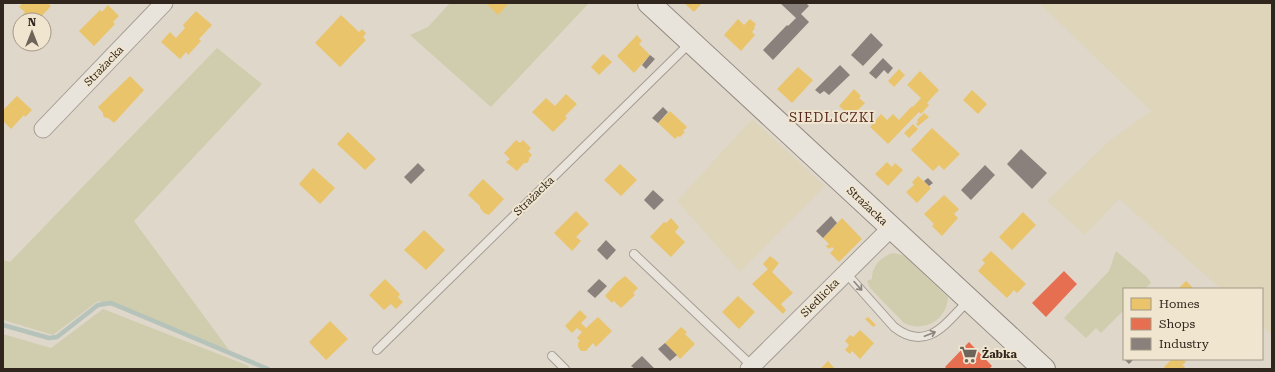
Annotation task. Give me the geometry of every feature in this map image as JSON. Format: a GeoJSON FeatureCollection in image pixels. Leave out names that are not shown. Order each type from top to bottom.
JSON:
{"type":"FeatureCollection","features":[{"type":"Feature","properties":{"kind":"street","name":"Strażacka"},"geometry":{"type":"LineString","coordinates":[[43,129],[164,3]]}},
{"type":"Feature","properties":{"kind":"street","name":"Strażacka"},"geometry":{"type":"LineString","coordinates":[[649,3],[1044,369]]}},
{"type":"Feature","properties":{"kind":"street","name":"Siedlicka"},"geometry":{"type":"LineString","coordinates":[[750,368],[891,228]]}},
{"type":"Feature","properties":{"kind":"lane","name":"Strażacka"},"geometry":{"type":"LineString","coordinates":[[377,350],[691,42]]}},
{"type":"Feature","properties":{"kind":"lane"},"geometry":{"type":"LineString","coordinates":[[634,254],[750,368]]}},
{"type":"Feature","properties":{"kind":"lane"},"geometry":{"type":"LineString","coordinates":[[845,272],[894,327],[911,336],[924,337],[936,332],[969,300]]}},
{"type":"Feature","properties":{"kind":"lane"},"geometry":{"type":"LineString","coordinates":[[552,356],[565,369]]}},
{"type":"Feature","properties":{"kind":"shaded area"},"geometry":{"type":"Polygon","coordinates":[[[450,3],[589,3],[491,107],[410,35],[428,27],[450,3]]]}},
{"type":"Feature","properties":{"kind":"shaded area"},"geometry":{"type":"Polygon","coordinates":[[[1039,3],[1272,3],[1272,334],[1263,327],[1263,288],[1220,288],[1119,199],[1085,235],[1047,201],[1109,141],[1151,111],[1039,3]]]}},
{"type":"Feature","properties":{"kind":"shaded area"},"geometry":{"type":"Polygon","coordinates":[[[217,48],[262,84],[134,221],[229,350],[98,301],[53,335],[3,320],[3,260],[10,262],[217,48]]]}},
{"type":"Feature","properties":{"kind":"shaded area"},"geometry":{"type":"Polygon","coordinates":[[[752,119],[825,186],[740,272],[677,201],[752,119]]]}},
{"type":"Feature","properties":{"kind":"shaded area"},"geometry":{"type":"Polygon","coordinates":[[[1116,251],[1147,277],[1151,283],[1146,288],[1123,288],[1123,311],[1101,333],[1096,328],[1086,338],[1064,318],[1109,271],[1116,251]]]}},
{"type":"Feature","properties":{"kind":"shaded area"},"geometry":{"type":"Polygon","coordinates":[[[893,253],[903,255],[948,297],[944,312],[933,322],[919,326],[912,326],[904,323],[870,288],[867,281],[872,279],[875,266],[881,259],[893,253]]]}},
{"type":"Feature","properties":{"kind":"shaded area"},"geometry":{"type":"Polygon","coordinates":[[[103,309],[249,366],[248,369],[3,369],[3,334],[51,348],[103,309]]]}},
{"type":"Feature","properties":{"kind":"building: Homes"},"geometry":{"type":"Polygon","coordinates":[[[23,3],[47,3],[51,6],[45,12],[25,12],[19,7],[23,3]]]}},
{"type":"Feature","properties":{"kind":"building: Homes"},"geometry":{"type":"Polygon","coordinates":[[[486,3],[509,3],[498,15],[486,3]]]}},
{"type":"Feature","properties":{"kind":"building: Homes"},"geometry":{"type":"Polygon","coordinates":[[[684,3],[702,3],[694,12],[684,3]]]}},
{"type":"Feature","properties":{"kind":"building: Homes"},"geometry":{"type":"Polygon","coordinates":[[[108,5],[119,16],[113,22],[115,24],[94,46],[79,31],[100,10],[102,12],[108,5]]]}},
{"type":"Feature","properties":{"kind":"building: Homes"},"geometry":{"type":"Polygon","coordinates":[[[196,11],[212,25],[199,39],[201,41],[188,55],[186,52],[180,59],[161,42],[170,32],[176,38],[185,28],[183,25],[196,11]]]}},
{"type":"Feature","properties":{"kind":"building: Homes"},"geometry":{"type":"Polygon","coordinates":[[[341,15],[359,32],[362,29],[366,33],[363,37],[366,40],[340,67],[315,43],[341,15]]]}},
{"type":"Feature","properties":{"kind":"building: Homes"},"geometry":{"type":"Polygon","coordinates":[[[738,19],[744,25],[750,19],[756,24],[752,32],[755,35],[741,51],[724,35],[738,19]]]}},
{"type":"Feature","properties":{"kind":"building: Homes"},"geometry":{"type":"Polygon","coordinates":[[[637,35],[642,41],[639,44],[650,55],[634,73],[617,56],[637,35]]]}},
{"type":"Feature","properties":{"kind":"building: Homes"},"geometry":{"type":"Polygon","coordinates":[[[603,54],[612,62],[599,75],[591,67],[603,54]]]}},
{"type":"Feature","properties":{"kind":"building: Homes"},"geometry":{"type":"Polygon","coordinates":[[[798,67],[813,80],[792,103],[777,89],[798,67]]]}},
{"type":"Feature","properties":{"kind":"building: Homes"},"geometry":{"type":"Polygon","coordinates":[[[899,69],[905,75],[894,87],[888,81],[899,69]]]}},
{"type":"Feature","properties":{"kind":"building: Homes"},"geometry":{"type":"Polygon","coordinates":[[[920,71],[939,90],[927,103],[929,105],[921,114],[919,112],[888,144],[870,127],[881,114],[887,120],[893,114],[899,120],[912,106],[913,107],[921,98],[907,85],[920,71]]]}},
{"type":"Feature","properties":{"kind":"building: Homes"},"geometry":{"type":"Polygon","coordinates":[[[130,76],[144,90],[114,123],[103,116],[103,113],[98,107],[130,76]]]}},
{"type":"Feature","properties":{"kind":"building: Homes"},"geometry":{"type":"Polygon","coordinates":[[[854,89],[861,96],[859,98],[865,103],[851,117],[839,106],[854,89]]]}},
{"type":"Feature","properties":{"kind":"building: Homes"},"geometry":{"type":"Polygon","coordinates":[[[972,90],[987,104],[978,114],[963,100],[972,90]]]}},
{"type":"Feature","properties":{"kind":"building: Homes"},"geometry":{"type":"Polygon","coordinates":[[[566,94],[577,104],[565,116],[567,118],[553,132],[532,112],[546,98],[555,106],[566,94]]]}},
{"type":"Feature","properties":{"kind":"building: Homes"},"geometry":{"type":"Polygon","coordinates":[[[17,96],[32,110],[25,117],[24,115],[11,129],[3,121],[3,110],[17,96]]]}},
{"type":"Feature","properties":{"kind":"building: Homes"},"geometry":{"type":"Polygon","coordinates":[[[670,111],[687,127],[683,131],[685,132],[680,137],[678,136],[675,139],[658,123],[670,111]]]}},
{"type":"Feature","properties":{"kind":"building: Homes"},"geometry":{"type":"Polygon","coordinates":[[[924,113],[929,117],[918,126],[916,124],[918,122],[917,120],[924,113]]]}},
{"type":"Feature","properties":{"kind":"building: Homes"},"geometry":{"type":"Polygon","coordinates":[[[913,124],[918,129],[909,138],[904,133],[913,124]]]}},
{"type":"Feature","properties":{"kind":"building: Homes"},"geometry":{"type":"Polygon","coordinates":[[[932,128],[960,154],[944,170],[939,165],[933,171],[911,150],[932,128]]]}},
{"type":"Feature","properties":{"kind":"building: Homes"},"geometry":{"type":"Polygon","coordinates":[[[348,132],[376,159],[365,170],[337,144],[348,132]]]}},
{"type":"Feature","properties":{"kind":"building: Homes"},"geometry":{"type":"Polygon","coordinates":[[[516,140],[520,143],[523,140],[531,148],[528,151],[532,155],[527,163],[524,163],[517,171],[506,162],[510,159],[504,153],[516,140]]]}},
{"type":"Feature","properties":{"kind":"building: Homes"},"geometry":{"type":"Polygon","coordinates":[[[887,162],[892,167],[895,163],[903,170],[888,186],[875,174],[887,162]]]}},
{"type":"Feature","properties":{"kind":"building: Homes"},"geometry":{"type":"Polygon","coordinates":[[[620,164],[637,180],[621,196],[604,180],[620,164]]]}},
{"type":"Feature","properties":{"kind":"building: Homes"},"geometry":{"type":"Polygon","coordinates":[[[313,168],[335,188],[320,204],[299,184],[313,168]]]}},
{"type":"Feature","properties":{"kind":"building: Homes"},"geometry":{"type":"Polygon","coordinates":[[[918,176],[931,188],[917,203],[906,192],[914,185],[912,182],[918,176]]]}},
{"type":"Feature","properties":{"kind":"building: Homes"},"geometry":{"type":"Polygon","coordinates":[[[483,179],[504,199],[489,215],[484,213],[480,206],[468,195],[483,179]]]}},
{"type":"Feature","properties":{"kind":"building: Homes"},"geometry":{"type":"Polygon","coordinates":[[[944,195],[959,209],[954,214],[958,218],[942,236],[932,226],[934,224],[924,214],[944,195]]]}},
{"type":"Feature","properties":{"kind":"building: Homes"},"geometry":{"type":"Polygon","coordinates":[[[576,211],[589,224],[576,237],[581,241],[572,251],[554,233],[576,211]]]}},
{"type":"Feature","properties":{"kind":"building: Homes"},"geometry":{"type":"Polygon","coordinates":[[[1023,212],[1036,225],[1012,250],[999,237],[1023,212]]]}},
{"type":"Feature","properties":{"kind":"building: Homes"},"geometry":{"type":"Polygon","coordinates":[[[671,218],[679,227],[675,232],[685,242],[671,257],[650,237],[664,222],[666,223],[671,218]]]}},
{"type":"Feature","properties":{"kind":"building: Homes"},"geometry":{"type":"Polygon","coordinates":[[[842,218],[862,239],[839,262],[830,253],[834,249],[832,247],[829,249],[826,246],[829,244],[823,238],[842,218]]]}},
{"type":"Feature","properties":{"kind":"building: Homes"},"geometry":{"type":"Polygon","coordinates":[[[424,230],[445,250],[426,270],[404,250],[424,230]]]}},
{"type":"Feature","properties":{"kind":"building: Homes"},"geometry":{"type":"Polygon","coordinates":[[[991,251],[1026,284],[1017,293],[1014,290],[1007,298],[978,271],[985,263],[982,260],[991,251]]]}},
{"type":"Feature","properties":{"kind":"building: Homes"},"geometry":{"type":"Polygon","coordinates":[[[770,256],[779,263],[772,272],[793,293],[781,304],[786,310],[783,314],[752,284],[768,269],[763,264],[770,256]]]}},
{"type":"Feature","properties":{"kind":"building: Homes"},"geometry":{"type":"Polygon","coordinates":[[[625,276],[638,288],[633,293],[635,295],[621,308],[614,301],[612,303],[605,296],[616,283],[625,276]]]}},
{"type":"Feature","properties":{"kind":"building: Homes"},"geometry":{"type":"Polygon","coordinates":[[[385,279],[400,294],[398,297],[403,302],[396,309],[391,304],[384,310],[369,295],[385,279]]]}},
{"type":"Feature","properties":{"kind":"building: Homes"},"geometry":{"type":"Polygon","coordinates":[[[1186,281],[1193,288],[1179,288],[1186,281]]]}},
{"type":"Feature","properties":{"kind":"building: Homes"},"geometry":{"type":"Polygon","coordinates":[[[738,296],[755,312],[739,329],[722,312],[738,296]]]}},
{"type":"Feature","properties":{"kind":"building: Homes"},"geometry":{"type":"Polygon","coordinates":[[[580,310],[587,317],[581,323],[586,328],[598,317],[612,331],[596,347],[593,343],[586,351],[581,351],[578,347],[578,343],[580,341],[577,338],[582,332],[577,328],[572,333],[565,326],[580,310]]]}},
{"type":"Feature","properties":{"kind":"building: Homes"},"geometry":{"type":"Polygon","coordinates":[[[868,317],[876,325],[873,327],[865,319],[868,317]]]}},
{"type":"Feature","properties":{"kind":"building: Homes"},"geometry":{"type":"Polygon","coordinates":[[[330,321],[348,339],[326,360],[309,342],[330,321]]]}},
{"type":"Feature","properties":{"kind":"building: Homes"},"geometry":{"type":"Polygon","coordinates":[[[681,327],[687,332],[685,334],[695,344],[680,359],[665,343],[681,327]]]}},
{"type":"Feature","properties":{"kind":"building: Homes"},"geometry":{"type":"Polygon","coordinates":[[[860,330],[874,343],[860,359],[852,351],[850,354],[845,350],[849,345],[845,341],[850,335],[853,337],[860,330]]]}},
{"type":"Feature","properties":{"kind":"building: Homes"},"geometry":{"type":"Polygon","coordinates":[[[1171,360],[1184,360],[1186,362],[1182,365],[1185,367],[1183,369],[1166,369],[1164,367],[1171,360]]]}},
{"type":"Feature","properties":{"kind":"building: Homes"},"geometry":{"type":"Polygon","coordinates":[[[828,361],[835,369],[820,369],[828,361]]]}},
{"type":"Feature","properties":{"kind":"building: Shops"},"geometry":{"type":"Polygon","coordinates":[[[1064,271],[1077,284],[1046,317],[1032,303],[1064,271]]]}},
{"type":"Feature","properties":{"kind":"building: Shops","name":"Żabka"},"geometry":{"type":"Polygon","coordinates":[[[969,342],[992,366],[989,369],[947,369],[945,367],[969,342]]]}},
{"type":"Feature","properties":{"kind":"building: Industry"},"geometry":{"type":"Polygon","coordinates":[[[780,3],[806,3],[809,6],[801,14],[809,22],[773,60],[763,50],[787,25],[788,26],[796,18],[780,3]]]}},
{"type":"Feature","properties":{"kind":"building: Industry"},"geometry":{"type":"Polygon","coordinates":[[[871,33],[883,45],[863,66],[851,55],[871,33]]]}},
{"type":"Feature","properties":{"kind":"building: Industry"},"geometry":{"type":"Polygon","coordinates":[[[650,55],[655,59],[646,69],[642,65],[650,55]]]}},
{"type":"Feature","properties":{"kind":"building: Industry"},"geometry":{"type":"Polygon","coordinates":[[[883,58],[893,68],[888,74],[884,70],[876,79],[869,73],[883,58]]]}},
{"type":"Feature","properties":{"kind":"building: Industry"},"geometry":{"type":"Polygon","coordinates":[[[840,65],[850,75],[829,95],[824,91],[820,94],[815,90],[840,65]]]}},
{"type":"Feature","properties":{"kind":"building: Industry"},"geometry":{"type":"Polygon","coordinates":[[[663,107],[668,112],[658,123],[652,118],[663,107]]]}},
{"type":"Feature","properties":{"kind":"building: Industry"},"geometry":{"type":"Polygon","coordinates":[[[1021,149],[1047,173],[1032,189],[1007,164],[1021,149]]]}},
{"type":"Feature","properties":{"kind":"building: Industry"},"geometry":{"type":"Polygon","coordinates":[[[418,163],[425,170],[411,184],[404,177],[418,163]]]}},
{"type":"Feature","properties":{"kind":"building: Industry"},"geometry":{"type":"Polygon","coordinates":[[[985,165],[995,175],[971,200],[961,190],[985,165]]]}},
{"type":"Feature","properties":{"kind":"building: Industry"},"geometry":{"type":"Polygon","coordinates":[[[928,178],[933,183],[929,186],[924,181],[928,178]]]}},
{"type":"Feature","properties":{"kind":"building: Industry"},"geometry":{"type":"Polygon","coordinates":[[[653,190],[664,200],[654,210],[644,200],[653,190]]]}},
{"type":"Feature","properties":{"kind":"building: Industry"},"geometry":{"type":"Polygon","coordinates":[[[831,216],[837,223],[823,238],[816,231],[831,216]]]}},
{"type":"Feature","properties":{"kind":"building: Industry"},"geometry":{"type":"Polygon","coordinates":[[[606,240],[616,250],[607,260],[597,250],[606,240]]]}},
{"type":"Feature","properties":{"kind":"building: Industry"},"geometry":{"type":"Polygon","coordinates":[[[599,279],[607,286],[595,298],[587,291],[599,279]]]}},
{"type":"Feature","properties":{"kind":"building: Industry"},"geometry":{"type":"Polygon","coordinates":[[[665,343],[677,355],[670,361],[658,349],[665,343]]]}},
{"type":"Feature","properties":{"kind":"building: Industry"},"geometry":{"type":"Polygon","coordinates":[[[642,356],[655,369],[635,369],[631,366],[642,356]]]}},
{"type":"Feature","properties":{"kind":"building: Industry"},"geometry":{"type":"Polygon","coordinates":[[[1125,360],[1133,360],[1129,364],[1125,360]]]}},
{"type":"Feature","properties":{"kind":"waterway"},"geometry":{"type":"LineString","coordinates":[[3,325],[49,338],[57,337],[98,305],[111,303],[268,369]]}},
{"type":"Feature","properties":{"kind":"place","name":"Żabka"},"geometry":{"type":"Point","coordinates":[969,354]}},
{"type":"Feature","properties":{"kind":"district","name":"SIEDLICZKI"},"geometry":{"type":"Point","coordinates":[832,117]}}]}
